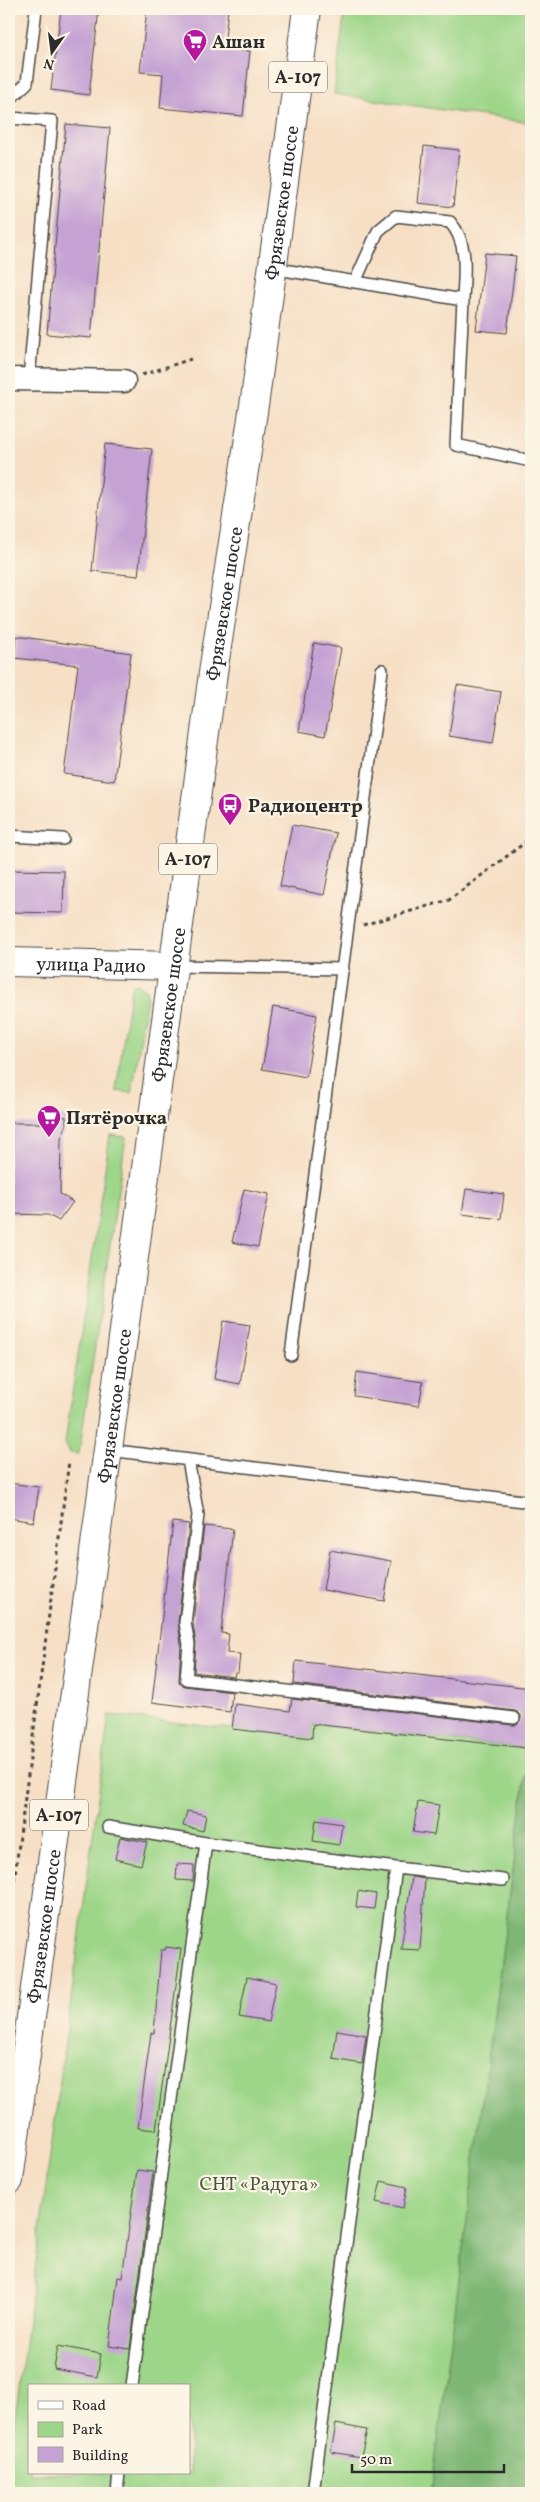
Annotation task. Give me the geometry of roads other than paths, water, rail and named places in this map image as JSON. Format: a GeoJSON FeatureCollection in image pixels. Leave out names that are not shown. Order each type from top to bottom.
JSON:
{"type":"FeatureCollection","features":[{"type":"Feature","properties":{"kind":"main road","name":"Фрязевское шоссе"},"geometry":{"type":"LineString","coordinates":[[9,2180],[214,666],[255,399],[307,9]]}},
{"type":"Feature","properties":{"kind":"main road","name":"улица Радио"},"geometry":{"type":"LineString","coordinates":[[9,962],[174,966]]}},
{"type":"Feature","properties":{"kind":"street"},"geometry":{"type":"LineString","coordinates":[[19,379],[124,381]]}},
{"type":"Feature","properties":{"kind":"lane"},"geometry":{"type":"LineString","coordinates":[[9,100],[27,83],[36,9]]}},
{"type":"Feature","properties":{"kind":"lane"},"geometry":{"type":"LineString","coordinates":[[9,118],[52,121],[19,379]]}},
{"type":"Feature","properties":{"kind":"lane"},"geometry":{"type":"LineString","coordinates":[[355,282],[378,231],[396,216],[450,222],[459,232],[464,256],[456,445],[531,461]]}},
{"type":"Feature","properties":{"kind":"lane"},"geometry":{"type":"LineString","coordinates":[[272,268],[463,300]]}},
{"type":"Feature","properties":{"kind":"lane"},"geometry":{"type":"LineString","coordinates":[[291,1356],[382,670]]}},
{"type":"Feature","properties":{"kind":"lane"},"geometry":{"type":"LineString","coordinates":[[9,836],[63,839]]}},
{"type":"Feature","properties":{"kind":"lane"},"geometry":{"type":"LineString","coordinates":[[174,966],[343,969]]}},
{"type":"Feature","properties":{"kind":"lane"},"geometry":{"type":"LineString","coordinates":[[109,1450],[531,1502]]}},
{"type":"Feature","properties":{"kind":"lane"},"geometry":{"type":"LineString","coordinates":[[188,1460],[198,1515],[185,1623],[189,1644],[186,1679],[514,1718]]}},
{"type":"Feature","properties":{"kind":"lane"},"geometry":{"type":"LineString","coordinates":[[108,1827],[206,1843],[503,1880]]}},
{"type":"Feature","properties":{"kind":"lane"},"geometry":{"type":"LineString","coordinates":[[132,2384],[206,1843]]}},
{"type":"Feature","properties":{"kind":"lane"},"geometry":{"type":"LineString","coordinates":[[313,2493],[396,1868]]}},
{"type":"Feature","properties":{"kind":"lane"},"geometry":{"type":"LineString","coordinates":[[117,2493],[119,2474]]}},
{"type":"Feature","properties":{"kind":"place","name":"Ашан"},"geometry":{"type":"Point","coordinates":[195,62]}},
{"type":"Feature","properties":{"kind":"place","name":"Радиоцентр"},"geometry":{"type":"Point","coordinates":[230,826]}},
{"type":"Feature","properties":{"kind":"place","name":"Пятёрочка"},"geometry":{"type":"Point","coordinates":[49,1138]}},
{"type":"Feature","properties":{"kind":"park label","name":"СНТ «Радуга»"},"geometry":{"type":"Point","coordinates":[259,2183]}}]}
